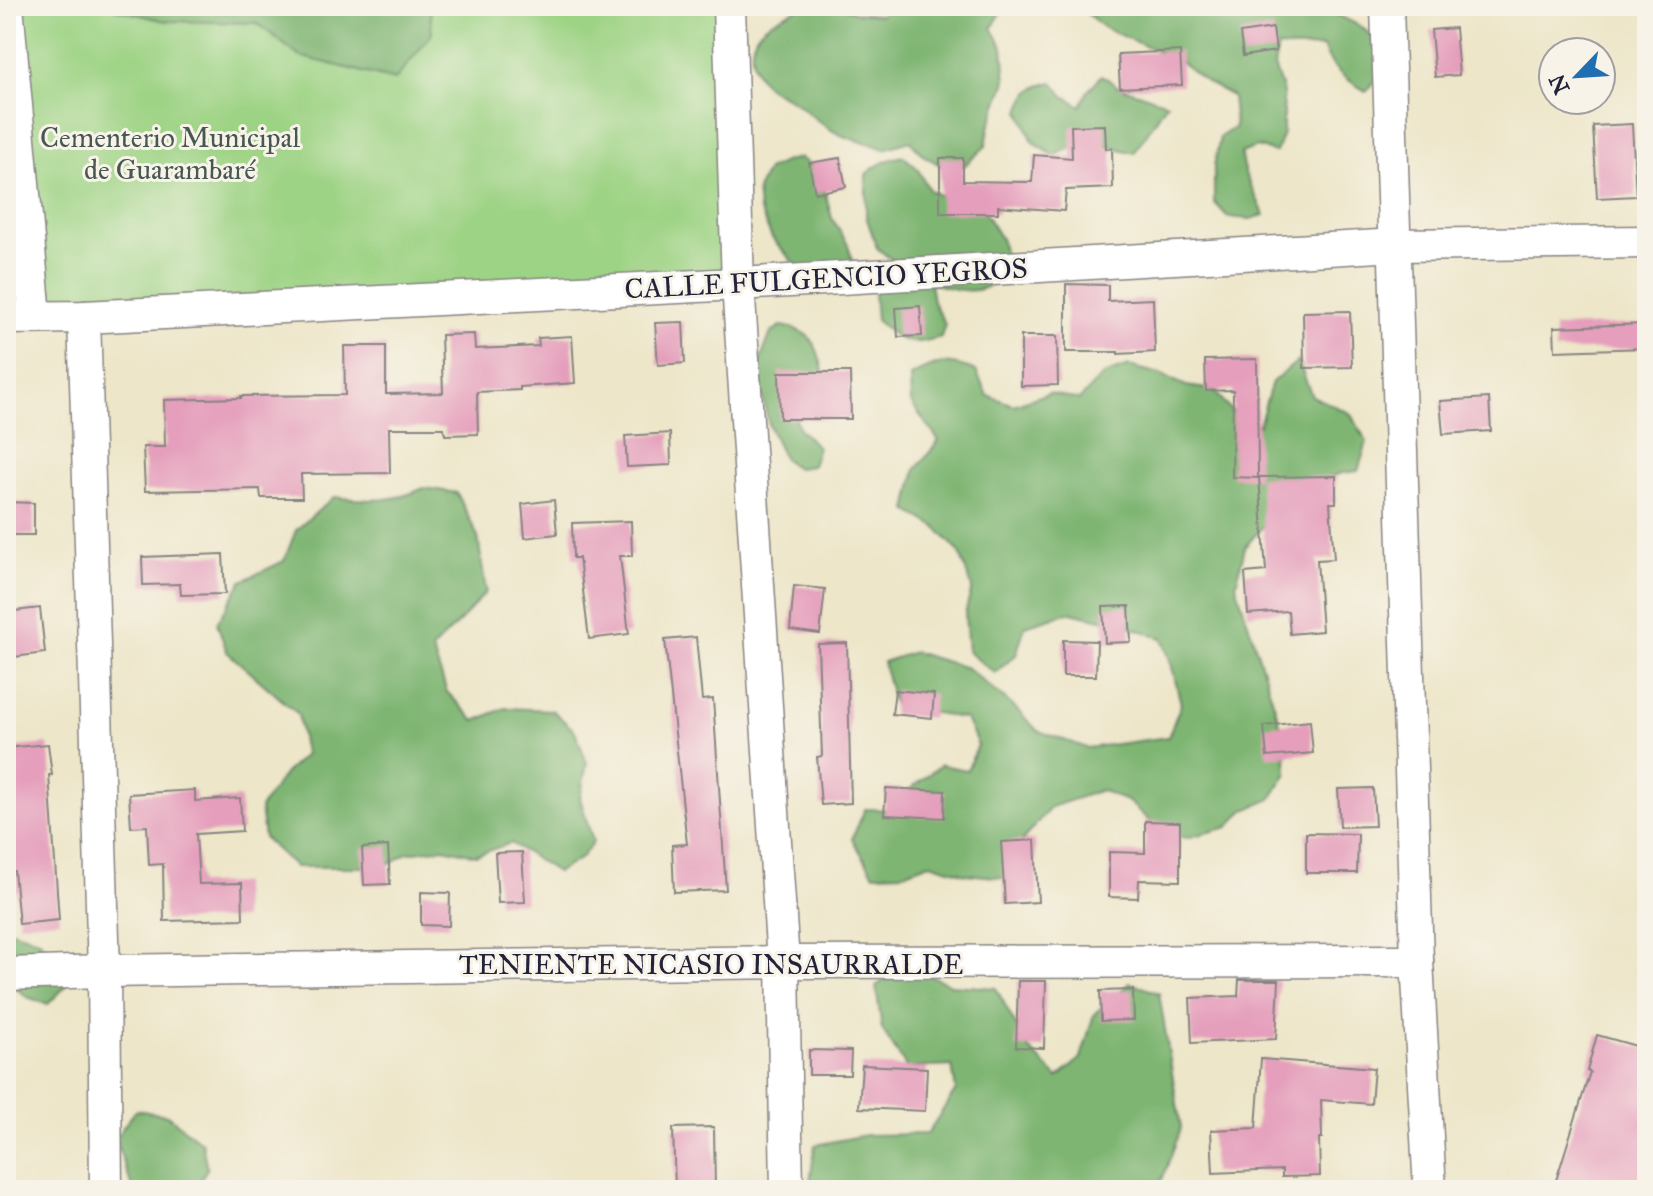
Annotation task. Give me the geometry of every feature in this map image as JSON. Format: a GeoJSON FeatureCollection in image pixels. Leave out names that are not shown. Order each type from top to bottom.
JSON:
{"type":"FeatureCollection","features":[{"type":"Feature","properties":{"kind":"street"},"geometry":{"type":"LineString","coordinates":[[7,6],[20,317]]}},
{"type":"Feature","properties":{"kind":"street"},"geometry":{"type":"LineString","coordinates":[[729,6],[738,284],[783,962],[787,1190]]}},
{"type":"Feature","properties":{"kind":"street"},"geometry":{"type":"LineString","coordinates":[[1387,6],[1417,961],[1430,1190]]}},
{"type":"Feature","properties":{"kind":"street","name":"CALLE FULGENCIO YEGROS"},"geometry":{"type":"LineString","coordinates":[[20,317],[84,317],[738,284],[1396,245],[1647,242]]}},
{"type":"Feature","properties":{"kind":"street"},"geometry":{"type":"LineString","coordinates":[[84,317],[104,971],[106,1190]]}},
{"type":"Feature","properties":{"kind":"street","name":"TENIENTE NICASIO INSAURRALDE"},"geometry":{"type":"LineString","coordinates":[[6,974],[783,962],[1417,961]]}},
{"type":"Feature","properties":{"kind":"green space","name":"Cementerio Municipal de Guarambaré"},"geometry":{"type":"Polygon","coordinates":[[[7,6],[729,6],[738,284],[34,305],[7,6]]]}},
{"type":"Feature","properties":{"kind":"green space"},"geometry":{"type":"Polygon","coordinates":[[[114,6],[430,6],[432,34],[395,80],[299,56],[257,23],[165,21],[114,6]]]}},
{"type":"Feature","properties":{"kind":"green space"},"geometry":{"type":"Polygon","coordinates":[[[802,6],[839,6],[857,13],[882,15],[883,6],[1005,6],[992,28],[1003,47],[1006,80],[986,146],[955,174],[923,155],[910,141],[884,149],[841,135],[771,89],[760,78],[754,65],[753,43],[765,26],[802,6]]]}},
{"type":"Feature","properties":{"kind":"green space"},"geometry":{"type":"Polygon","coordinates":[[[1078,6],[1326,6],[1328,10],[1362,27],[1381,45],[1388,66],[1366,91],[1340,73],[1323,47],[1278,47],[1274,66],[1283,93],[1283,133],[1276,152],[1256,147],[1241,153],[1247,177],[1264,215],[1250,219],[1228,217],[1214,202],[1214,166],[1220,137],[1235,127],[1232,96],[1206,82],[1178,60],[1104,28],[1078,6]]]}},
{"type":"Feature","properties":{"kind":"green space"},"geometry":{"type":"Polygon","coordinates":[[[1102,75],[1117,86],[1167,103],[1134,153],[1085,144],[1054,156],[1033,142],[1020,111],[1032,90],[1053,82],[1064,96],[1081,106],[1088,90],[1102,75]]]}},
{"type":"Feature","properties":{"kind":"green space"},"geometry":{"type":"Polygon","coordinates":[[[903,156],[917,168],[929,190],[963,200],[983,210],[1001,239],[1007,264],[996,281],[981,289],[955,289],[930,283],[933,302],[945,324],[941,337],[920,342],[899,338],[876,320],[874,293],[893,278],[893,261],[877,248],[866,216],[866,174],[883,162],[903,156]]]}},
{"type":"Feature","properties":{"kind":"green space"},"geometry":{"type":"Polygon","coordinates":[[[800,158],[816,169],[832,218],[848,245],[854,267],[812,275],[794,263],[772,238],[759,209],[757,190],[767,170],[800,158]]]}},
{"type":"Feature","properties":{"kind":"green space"},"geometry":{"type":"Polygon","coordinates":[[[781,326],[799,331],[811,340],[823,371],[793,413],[800,430],[818,447],[812,466],[797,468],[784,459],[769,426],[757,369],[771,333],[781,326]]]}},
{"type":"Feature","properties":{"kind":"green space"},"geometry":{"type":"Polygon","coordinates":[[[1298,361],[1312,396],[1350,413],[1367,442],[1358,471],[1306,484],[1278,508],[1245,547],[1236,585],[1284,736],[1287,773],[1271,799],[1243,811],[1228,827],[1186,838],[1156,827],[1129,802],[1101,790],[1051,807],[1024,838],[1005,878],[966,874],[930,863],[903,873],[874,874],[852,839],[865,809],[896,810],[909,790],[941,765],[967,770],[978,745],[966,719],[894,705],[883,662],[914,652],[967,668],[1038,731],[1087,748],[1168,737],[1181,704],[1162,638],[1120,623],[1070,612],[1025,626],[1016,655],[995,673],[968,652],[965,614],[972,588],[960,553],[936,527],[907,510],[916,469],[939,441],[911,403],[910,376],[942,364],[966,367],[976,371],[987,395],[1013,405],[1049,393],[1079,400],[1103,375],[1129,366],[1160,374],[1186,386],[1214,390],[1236,417],[1259,425],[1272,382],[1298,361]]]}},
{"type":"Feature","properties":{"kind":"green space"},"geometry":{"type":"Polygon","coordinates":[[[424,488],[457,493],[478,537],[486,592],[432,649],[447,692],[475,721],[505,708],[552,710],[575,731],[587,763],[580,798],[593,842],[581,858],[557,872],[511,843],[476,855],[443,848],[407,853],[385,867],[295,867],[264,838],[260,808],[285,773],[305,755],[298,714],[227,652],[217,623],[242,581],[284,561],[296,530],[334,497],[380,500],[424,488]]]}},
{"type":"Feature","properties":{"kind":"green space"},"geometry":{"type":"Polygon","coordinates":[[[6,929],[40,940],[67,985],[48,1004],[27,997],[6,980],[6,929]]]}},
{"type":"Feature","properties":{"kind":"green space"},"geometry":{"type":"Polygon","coordinates":[[[906,965],[951,985],[996,988],[1027,1047],[1058,1078],[1081,1058],[1094,1014],[1130,983],[1159,993],[1181,1128],[1162,1180],[1113,1190],[809,1190],[815,1145],[866,1135],[927,1134],[956,1090],[952,1066],[907,1068],[882,1029],[876,986],[906,965]]]}},
{"type":"Feature","properties":{"kind":"green space"},"geometry":{"type":"Polygon","coordinates":[[[136,1110],[167,1115],[202,1143],[207,1169],[194,1190],[139,1190],[131,1184],[115,1138],[136,1110]]]}},
{"type":"Feature","properties":{"kind":"building"},"geometry":{"type":"Polygon","coordinates":[[[1273,28],[1276,51],[1243,56],[1240,33],[1273,28]]]}},
{"type":"Feature","properties":{"kind":"building"},"geometry":{"type":"Polygon","coordinates":[[[1455,28],[1459,75],[1435,77],[1431,30],[1455,28]]]}},
{"type":"Feature","properties":{"kind":"building"},"geometry":{"type":"Polygon","coordinates":[[[1180,51],[1182,85],[1120,88],[1118,54],[1180,51]]]}},
{"type":"Feature","properties":{"kind":"building"},"geometry":{"type":"Polygon","coordinates":[[[1632,124],[1636,196],[1597,198],[1593,126],[1632,124]]]}},
{"type":"Feature","properties":{"kind":"building"},"geometry":{"type":"Polygon","coordinates":[[[1105,125],[1106,149],[1112,148],[1113,188],[1066,190],[1064,211],[998,206],[998,213],[940,213],[940,158],[963,158],[963,181],[1032,182],[1034,155],[1072,158],[1071,126],[1105,125]]]}},
{"type":"Feature","properties":{"kind":"building"},"geometry":{"type":"Polygon","coordinates":[[[840,158],[846,187],[815,193],[809,163],[840,158]]]}},
{"type":"Feature","properties":{"kind":"building"},"geometry":{"type":"Polygon","coordinates":[[[1066,284],[1108,285],[1108,301],[1153,299],[1155,352],[1066,352],[1066,284]]]}},
{"type":"Feature","properties":{"kind":"building"},"geometry":{"type":"Polygon","coordinates":[[[920,306],[922,336],[898,337],[896,308],[920,306]]]}},
{"type":"Feature","properties":{"kind":"building"},"geometry":{"type":"Polygon","coordinates":[[[1350,311],[1352,367],[1304,368],[1303,312],[1350,311]]]}},
{"type":"Feature","properties":{"kind":"building"},"geometry":{"type":"Polygon","coordinates":[[[683,322],[685,363],[658,365],[655,323],[683,322]]]}},
{"type":"Feature","properties":{"kind":"building"},"geometry":{"type":"Polygon","coordinates":[[[1647,324],[1647,348],[1555,351],[1554,327],[1647,324]]]}},
{"type":"Feature","properties":{"kind":"building"},"geometry":{"type":"Polygon","coordinates":[[[474,334],[475,349],[539,346],[538,338],[572,336],[575,383],[477,392],[478,434],[445,435],[444,428],[389,428],[390,473],[301,474],[302,498],[261,498],[260,489],[145,491],[143,447],[165,447],[164,400],[345,395],[344,346],[386,346],[386,394],[443,393],[441,335],[474,334]]]}},
{"type":"Feature","properties":{"kind":"building"},"geometry":{"type":"Polygon","coordinates":[[[1021,336],[1057,336],[1058,385],[1021,386],[1021,336]]]}},
{"type":"Feature","properties":{"kind":"building"},"geometry":{"type":"Polygon","coordinates":[[[1257,359],[1258,478],[1232,477],[1233,390],[1206,391],[1205,360],[1257,359]]]}},
{"type":"Feature","properties":{"kind":"building"},"geometry":{"type":"Polygon","coordinates":[[[779,372],[850,372],[851,419],[780,419],[779,372]]]}},
{"type":"Feature","properties":{"kind":"building"},"geometry":{"type":"Polygon","coordinates":[[[1489,398],[1491,431],[1443,434],[1440,401],[1489,398]]]}},
{"type":"Feature","properties":{"kind":"building"},"geometry":{"type":"Polygon","coordinates":[[[670,433],[671,465],[627,467],[625,436],[670,433]]]}},
{"type":"Feature","properties":{"kind":"building"},"geometry":{"type":"Polygon","coordinates":[[[1336,476],[1336,503],[1330,503],[1334,559],[1317,560],[1322,631],[1290,634],[1288,611],[1248,614],[1245,573],[1266,571],[1259,477],[1336,476]]]}},
{"type":"Feature","properties":{"kind":"building"},"geometry":{"type":"Polygon","coordinates":[[[554,500],[557,534],[525,538],[522,504],[554,500]]]}},
{"type":"Feature","properties":{"kind":"building"},"geometry":{"type":"Polygon","coordinates":[[[6,502],[34,503],[34,535],[6,535],[6,502]]]}},
{"type":"Feature","properties":{"kind":"building"},"geometry":{"type":"Polygon","coordinates":[[[631,521],[632,556],[620,556],[629,634],[589,639],[579,558],[573,558],[572,523],[631,521]]]}},
{"type":"Feature","properties":{"kind":"building"},"geometry":{"type":"Polygon","coordinates":[[[223,554],[225,594],[181,595],[180,584],[143,585],[142,557],[223,554]]]}},
{"type":"Feature","properties":{"kind":"building"},"geometry":{"type":"Polygon","coordinates":[[[794,586],[825,589],[820,634],[790,630],[794,586]]]}},
{"type":"Feature","properties":{"kind":"building"},"geometry":{"type":"Polygon","coordinates":[[[1129,606],[1131,642],[1105,643],[1103,607],[1129,606]]]}},
{"type":"Feature","properties":{"kind":"building"},"geometry":{"type":"Polygon","coordinates":[[[40,608],[45,653],[6,658],[6,612],[40,608]]]}},
{"type":"Feature","properties":{"kind":"building"},"geometry":{"type":"Polygon","coordinates":[[[696,637],[702,700],[713,699],[726,890],[674,892],[672,845],[687,844],[665,640],[696,637]]]}},
{"type":"Feature","properties":{"kind":"building"},"geometry":{"type":"Polygon","coordinates":[[[1063,640],[1097,641],[1096,676],[1063,676],[1063,640]]]}},
{"type":"Feature","properties":{"kind":"building"},"geometry":{"type":"Polygon","coordinates":[[[847,643],[851,803],[821,805],[817,757],[822,756],[818,644],[847,643]]]}},
{"type":"Feature","properties":{"kind":"building"},"geometry":{"type":"Polygon","coordinates":[[[895,690],[934,694],[932,718],[892,714],[895,690]]]}},
{"type":"Feature","properties":{"kind":"building"},"geometry":{"type":"Polygon","coordinates":[[[1310,721],[1313,753],[1267,757],[1264,726],[1310,721]]]}},
{"type":"Feature","properties":{"kind":"building"},"geometry":{"type":"Polygon","coordinates":[[[48,744],[59,920],[19,924],[14,871],[6,872],[6,748],[48,744]]]}},
{"type":"Feature","properties":{"kind":"building"},"geometry":{"type":"Polygon","coordinates":[[[886,788],[945,791],[944,818],[884,815],[886,788]]]}},
{"type":"Feature","properties":{"kind":"building"},"geometry":{"type":"Polygon","coordinates":[[[1373,788],[1375,826],[1340,827],[1338,789],[1373,788]]]}},
{"type":"Feature","properties":{"kind":"building"},"geometry":{"type":"Polygon","coordinates":[[[195,790],[195,801],[240,798],[242,831],[196,834],[199,884],[242,883],[243,919],[164,921],[163,864],[149,865],[147,826],[131,827],[129,794],[195,790]]]}},
{"type":"Feature","properties":{"kind":"building"},"geometry":{"type":"Polygon","coordinates":[[[1145,821],[1180,822],[1180,881],[1139,880],[1138,898],[1109,897],[1109,852],[1145,853],[1145,821]]]}},
{"type":"Feature","properties":{"kind":"building"},"geometry":{"type":"Polygon","coordinates":[[[1306,833],[1358,834],[1357,873],[1306,873],[1306,833]]]}},
{"type":"Feature","properties":{"kind":"building"},"geometry":{"type":"Polygon","coordinates":[[[1035,840],[1038,902],[1005,904],[1001,842],[1035,840]]]}},
{"type":"Feature","properties":{"kind":"building"},"geometry":{"type":"Polygon","coordinates":[[[388,846],[390,884],[364,885],[362,848],[388,846]]]}},
{"type":"Feature","properties":{"kind":"building"},"geometry":{"type":"Polygon","coordinates":[[[522,852],[525,902],[498,903],[495,853],[522,852]]]}},
{"type":"Feature","properties":{"kind":"building"},"geometry":{"type":"Polygon","coordinates":[[[421,892],[450,893],[449,926],[421,925],[421,892]]]}},
{"type":"Feature","properties":{"kind":"building"},"geometry":{"type":"Polygon","coordinates":[[[1239,980],[1279,980],[1276,1039],[1192,1043],[1190,998],[1238,996],[1239,980]]]}},
{"type":"Feature","properties":{"kind":"building"},"geometry":{"type":"Polygon","coordinates":[[[1018,981],[1046,981],[1044,1048],[1016,1047],[1018,981]]]}},
{"type":"Feature","properties":{"kind":"building"},"geometry":{"type":"Polygon","coordinates":[[[1133,990],[1134,1020],[1101,1021],[1100,991],[1133,990]]]}},
{"type":"Feature","properties":{"kind":"building"},"geometry":{"type":"Polygon","coordinates":[[[1597,1035],[1647,1049],[1647,1190],[1553,1190],[1590,1072],[1587,1071],[1597,1035]]]}},
{"type":"Feature","properties":{"kind":"building"},"geometry":{"type":"Polygon","coordinates":[[[809,1050],[851,1051],[850,1075],[809,1075],[809,1050]]]}},
{"type":"Feature","properties":{"kind":"building"},"geometry":{"type":"Polygon","coordinates":[[[1261,1059],[1374,1068],[1371,1104],[1321,1100],[1320,1176],[1282,1177],[1282,1170],[1213,1173],[1211,1130],[1256,1128],[1261,1059]]]}},
{"type":"Feature","properties":{"kind":"building"},"geometry":{"type":"Polygon","coordinates":[[[862,1065],[927,1068],[925,1111],[859,1108],[862,1065]]]}},
{"type":"Feature","properties":{"kind":"building"},"geometry":{"type":"Polygon","coordinates":[[[714,1127],[715,1190],[675,1190],[673,1128],[714,1127]]]}}]}
